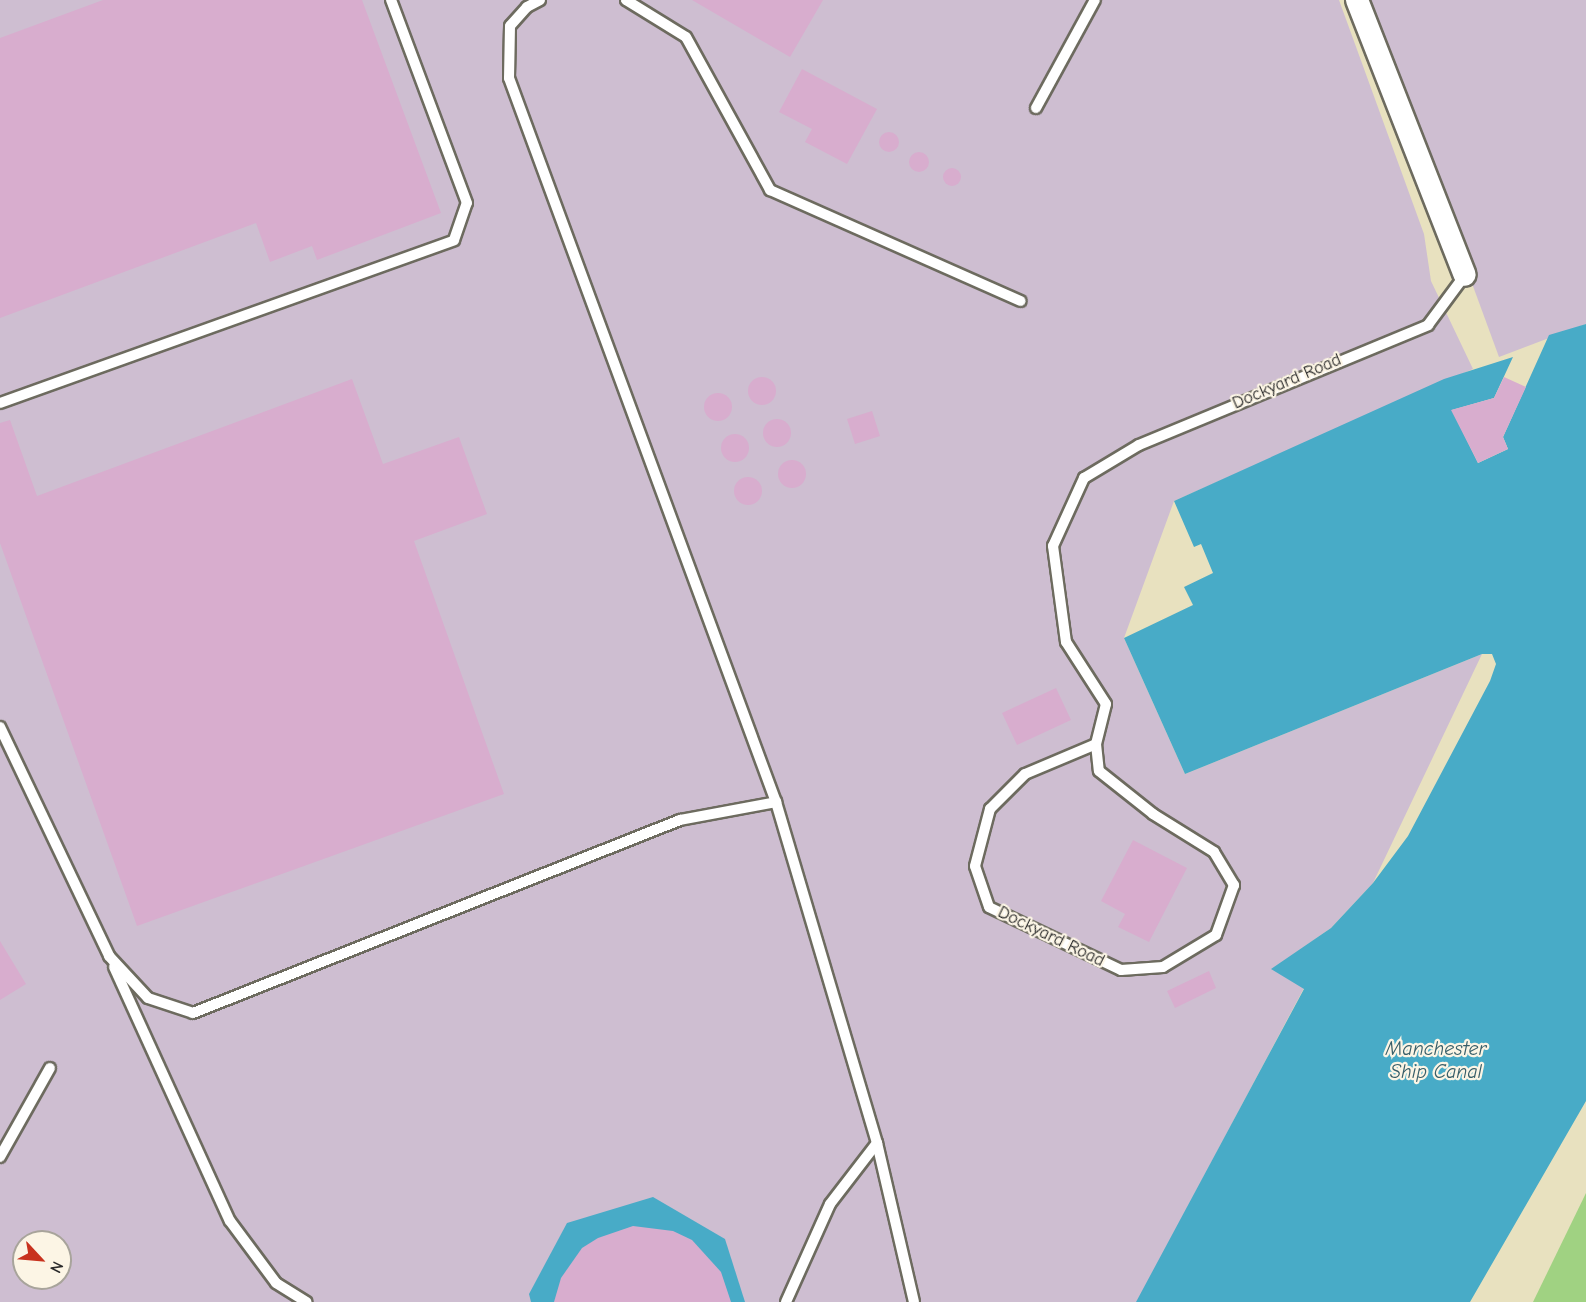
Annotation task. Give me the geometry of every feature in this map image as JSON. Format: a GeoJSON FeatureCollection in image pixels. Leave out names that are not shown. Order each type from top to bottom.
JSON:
{"type":"FeatureCollection","features":[{"type":"Feature","properties":{"kind":"street","name":"Dockyard Road"},"geometry":{"type":"LineString","coordinates":[[1357,0],[1465,275]]}},
{"type":"Feature","properties":{"kind":"lane"},"geometry":{"type":"LineString","coordinates":[[0,403],[454,240],[467,203],[391,0]]}},
{"type":"Feature","properties":{"kind":"lane"},"geometry":{"type":"LineString","coordinates":[[540,0],[529,4],[510,26],[509,78],[776,802],[877,1143],[915,1302]]}},
{"type":"Feature","properties":{"kind":"lane"},"geometry":{"type":"LineString","coordinates":[[626,0],[686,37],[770,190],[1021,302]]}},
{"type":"Feature","properties":{"kind":"lane"},"geometry":{"type":"LineString","coordinates":[[1036,108],[1095,0]]}},
{"type":"Feature","properties":{"kind":"lane","name":"Dockyard Road"},"geometry":{"type":"LineString","coordinates":[[1096,744],[1025,774],[990,809],[975,866],[989,907],[1120,970],[1163,967],[1216,935],[1234,885],[1214,852],[1153,814],[1100,771],[1096,744],[1106,704],[1066,642],[1053,546],[1084,477],[1139,445],[1428,326],[1465,275]]}},
{"type":"Feature","properties":{"kind":"lane"},"geometry":{"type":"LineString","coordinates":[[0,727],[109,956],[230,1221],[276,1283],[306,1302]]}},
{"type":"Feature","properties":{"kind":"lane"},"geometry":{"type":"LineString","coordinates":[[109,956],[148,998],[193,1013],[680,819],[776,802]]}},
{"type":"Feature","properties":{"kind":"lane"},"geometry":{"type":"LineString","coordinates":[[0,1157],[50,1068]]}},
{"type":"Feature","properties":{"kind":"lane"},"geometry":{"type":"LineString","coordinates":[[786,1302],[830,1204],[877,1143]]}},
{"type":"Feature","properties":{"kind":"shaded area"},"geometry":{"type":"Polygon","coordinates":[[[0,0],[1339,0],[1424,234],[1431,281],[1473,369],[1174,501],[1124,638],[1185,774],[1482,654],[1373,883],[1331,928],[1272,969],[1304,988],[1137,1302],[0,1302],[0,0]]]}},
{"type":"Feature","properties":{"kind":"shaded area"},"geometry":{"type":"Polygon","coordinates":[[[1368,0],[1586,0],[1586,324],[1499,357],[1368,0]]]}},
{"type":"Feature","properties":{"kind":"green space"},"geometry":{"type":"Polygon","coordinates":[[[1586,1193],[1586,1302],[1533,1302],[1586,1193]]]}},
{"type":"Feature","properties":{"kind":"water","name":"Manchester Ship Canal"},"geometry":{"type":"Polygon","coordinates":[[[1586,324],[1586,1101],[1470,1302],[1136,1302],[1304,989],[1271,969],[1331,928],[1373,883],[1408,836],[1490,681],[1496,664],[1492,654],[1482,654],[1185,774],[1124,638],[1193,605],[1184,587],[1213,573],[1201,544],[1194,547],[1174,501],[1444,379],[1513,357],[1494,398],[1452,410],[1478,463],[1508,449],[1503,437],[1549,335],[1586,324]]]}},
{"type":"Feature","properties":{"kind":"water"},"geometry":{"type":"Polygon","coordinates":[[[653,1197],[725,1239],[745,1302],[531,1302],[529,1294],[567,1223],[653,1197]]]}},
{"type":"Feature","properties":{"kind":"building"},"geometry":{"type":"Polygon","coordinates":[[[103,0],[362,0],[441,213],[317,260],[312,246],[270,262],[256,223],[0,318],[0,38],[103,0]]]}},
{"type":"Feature","properties":{"kind":"building"},"geometry":{"type":"Polygon","coordinates":[[[692,0],[823,0],[790,57],[692,0]]]}},
{"type":"Feature","properties":{"kind":"building"},"geometry":{"type":"Polygon","coordinates":[[[802,69],[877,109],[847,164],[805,142],[812,129],[779,112],[802,69]]]}},
{"type":"Feature","properties":{"kind":"building"},"geometry":{"type":"Polygon","coordinates":[[[889,132],[896,135],[899,142],[896,149],[889,152],[882,149],[879,142],[882,135],[889,132]]]}},
{"type":"Feature","properties":{"kind":"building"},"geometry":{"type":"Polygon","coordinates":[[[919,152],[926,155],[929,162],[926,169],[919,172],[912,169],[909,162],[912,155],[919,152]]]}},
{"type":"Feature","properties":{"kind":"building"},"geometry":{"type":"Polygon","coordinates":[[[948,168],[956,168],[961,173],[959,184],[948,186],[943,181],[943,173],[948,168]]]}},
{"type":"Feature","properties":{"kind":"building"},"geometry":{"type":"Polygon","coordinates":[[[762,377],[772,381],[776,391],[772,401],[762,405],[752,401],[748,391],[752,381],[762,377]]]}},
{"type":"Feature","properties":{"kind":"building"},"geometry":{"type":"Polygon","coordinates":[[[1504,377],[1526,387],[1503,437],[1508,449],[1478,463],[1451,410],[1494,398],[1504,377]]]}},
{"type":"Feature","properties":{"kind":"building"},"geometry":{"type":"Polygon","coordinates":[[[352,379],[383,464],[459,437],[487,514],[414,541],[504,794],[137,926],[0,543],[0,423],[10,420],[37,496],[352,379]]]}},
{"type":"Feature","properties":{"kind":"building"},"geometry":{"type":"Polygon","coordinates":[[[718,393],[728,397],[732,407],[728,417],[718,421],[708,417],[704,407],[708,397],[718,393]]]}},
{"type":"Feature","properties":{"kind":"building"},"geometry":{"type":"Polygon","coordinates":[[[872,411],[880,436],[855,444],[847,419],[872,411]]]}},
{"type":"Feature","properties":{"kind":"building"},"geometry":{"type":"Polygon","coordinates":[[[777,419],[787,423],[791,433],[787,443],[777,447],[767,443],[763,433],[767,423],[777,419]]]}},
{"type":"Feature","properties":{"kind":"building"},"geometry":{"type":"Polygon","coordinates":[[[735,434],[745,438],[749,448],[745,458],[735,462],[725,458],[721,448],[725,438],[735,434]]]}},
{"type":"Feature","properties":{"kind":"building"},"geometry":{"type":"Polygon","coordinates":[[[792,460],[802,464],[806,474],[802,484],[792,488],[782,484],[778,474],[782,464],[792,460]]]}},
{"type":"Feature","properties":{"kind":"building"},"geometry":{"type":"Polygon","coordinates":[[[748,477],[758,481],[762,491],[758,501],[748,505],[738,501],[734,491],[738,481],[748,477]]]}},
{"type":"Feature","properties":{"kind":"building"},"geometry":{"type":"Polygon","coordinates":[[[1056,688],[1071,720],[1017,745],[1002,713],[1056,688]]]}},
{"type":"Feature","properties":{"kind":"building"},"geometry":{"type":"Polygon","coordinates":[[[1133,840],[1187,868],[1149,942],[1118,927],[1125,914],[1101,901],[1133,840]]]}},
{"type":"Feature","properties":{"kind":"building"},"geometry":{"type":"Polygon","coordinates":[[[0,941],[26,984],[0,1000],[0,941]]]}},
{"type":"Feature","properties":{"kind":"building"},"geometry":{"type":"Polygon","coordinates":[[[1209,971],[1216,988],[1175,1008],[1167,991],[1209,971]]]}},
{"type":"Feature","properties":{"kind":"building"},"geometry":{"type":"Polygon","coordinates":[[[633,1226],[673,1231],[692,1240],[721,1272],[731,1302],[554,1302],[561,1278],[582,1248],[598,1238],[633,1226]]]}}]}
